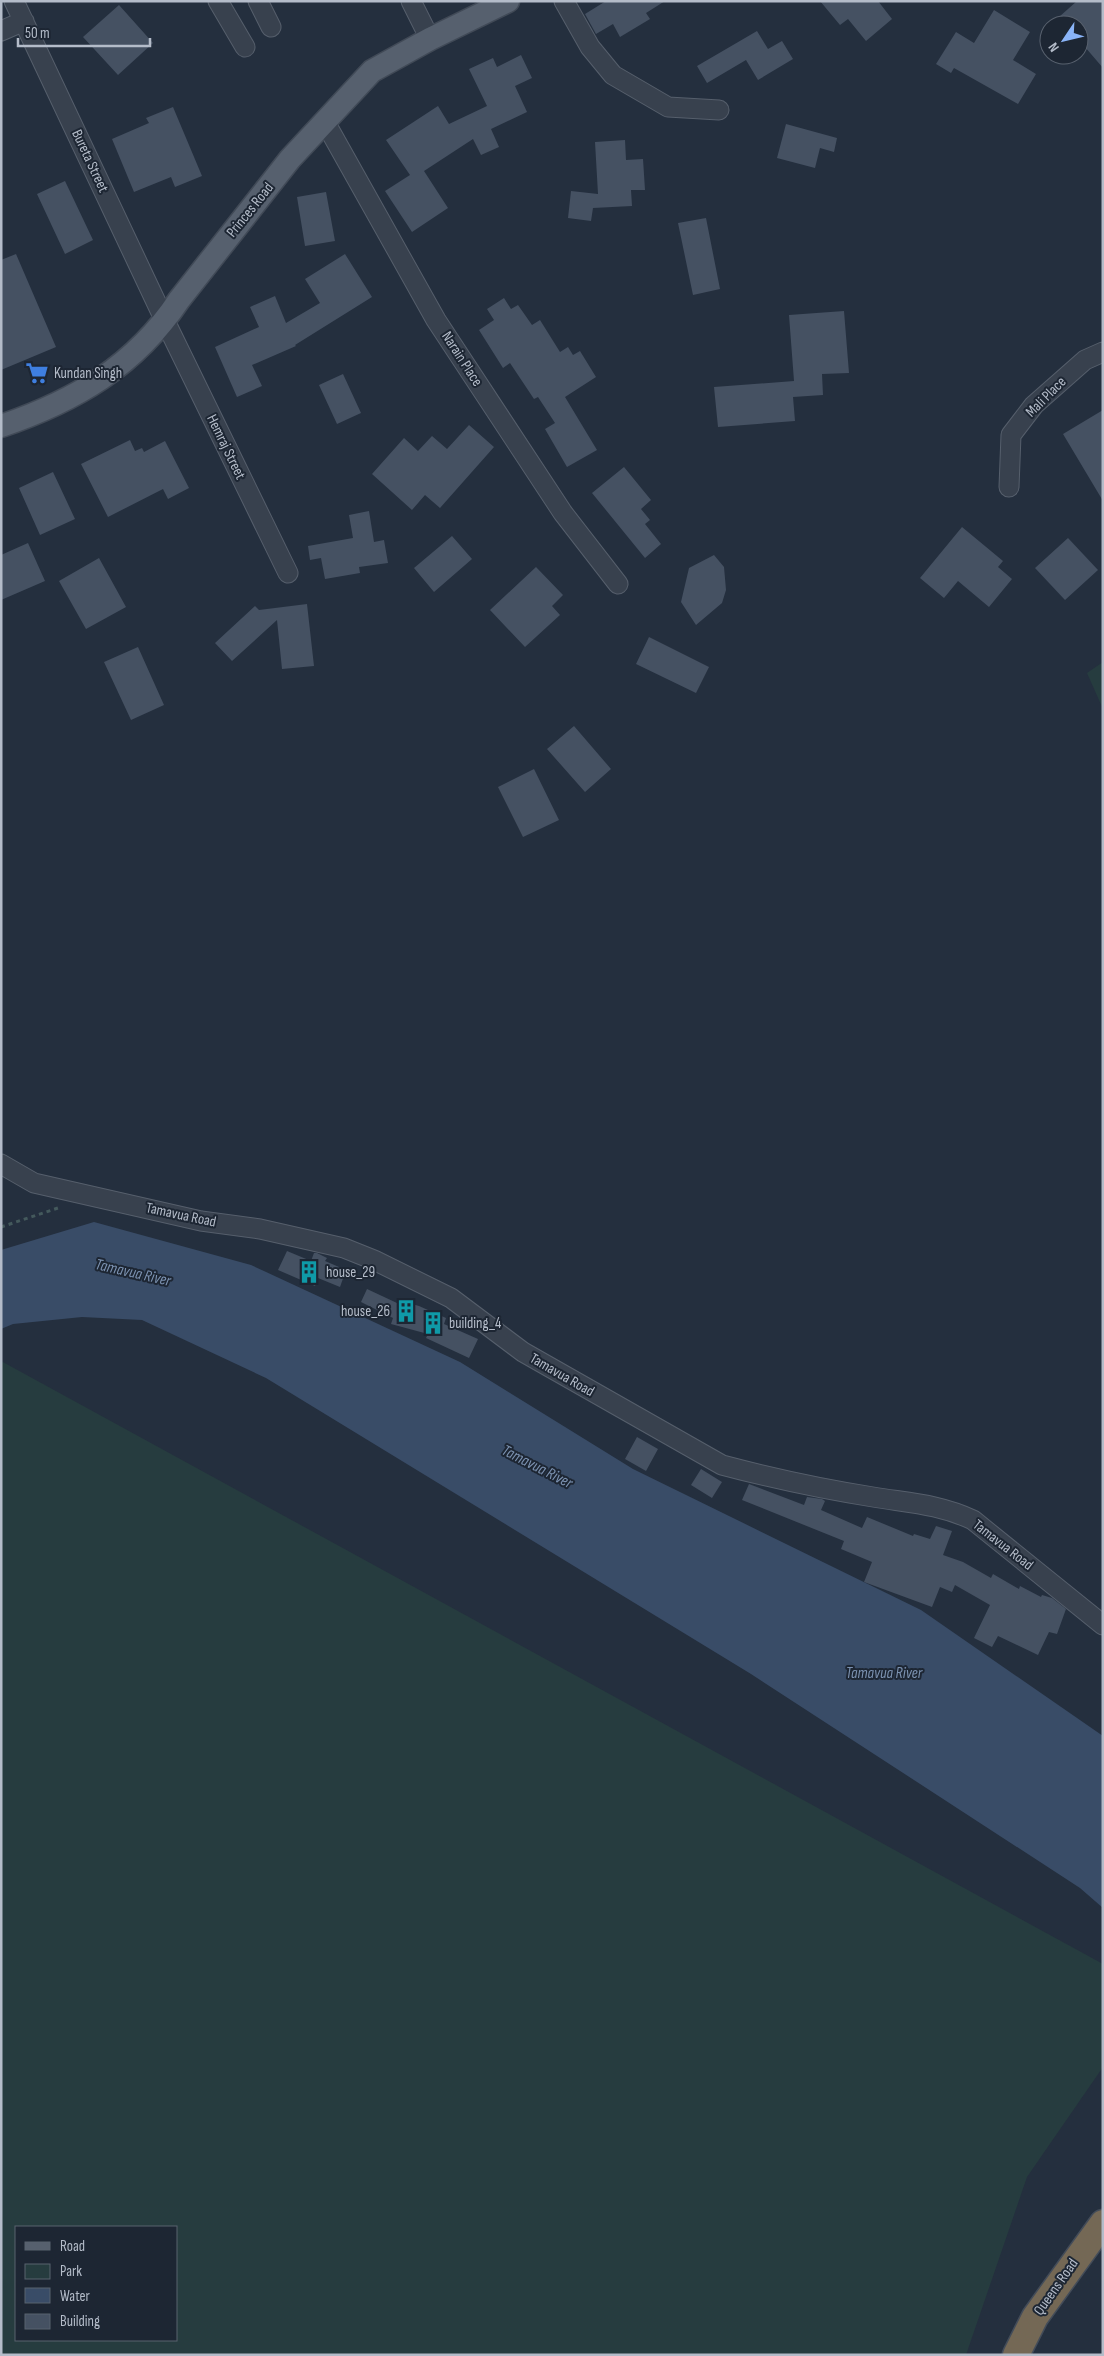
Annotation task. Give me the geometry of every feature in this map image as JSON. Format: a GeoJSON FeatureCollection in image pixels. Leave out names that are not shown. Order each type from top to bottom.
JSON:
{"type":"FeatureCollection","features":[{"type":"Feature","properties":{"kind":"highway","name":"Queens Road"},"geometry":{"type":"LineString","coordinates":[[1016,2355],[1035,2317],[1103,2223]]}},
{"type":"Feature","properties":{"kind":"main road","name":"Princes Road"},"geometry":{"type":"LineString","coordinates":[[1,426],[33,415],[92,386],[128,360],[164,321],[290,159],[372,71],[430,39],[482,7],[508,1]]}},
{"type":"Feature","properties":{"kind":"street","name":"Bureta Street"},"geometry":{"type":"LineString","coordinates":[[14,1],[164,321]]}},
{"type":"Feature","properties":{"kind":"street"},"geometry":{"type":"LineString","coordinates":[[218,1],[245,47]]}},
{"type":"Feature","properties":{"kind":"street"},"geometry":{"type":"LineString","coordinates":[[258,1],[271,27]]}},
{"type":"Feature","properties":{"kind":"street"},"geometry":{"type":"LineString","coordinates":[[411,1],[430,39]]}},
{"type":"Feature","properties":{"kind":"street"},"geometry":{"type":"LineString","coordinates":[[564,1],[590,47],[613,75],[668,107],[719,110]]}},
{"type":"Feature","properties":{"kind":"street"},"geometry":{"type":"LineString","coordinates":[[1,31],[24,21]]}},
{"type":"Feature","properties":{"kind":"street","name":"Narain Place"},"geometry":{"type":"LineString","coordinates":[[324,122],[436,320],[563,513],[618,584]]}},
{"type":"Feature","properties":{"kind":"street","name":"Hemraj Street"},"geometry":{"type":"LineString","coordinates":[[164,321],[288,573]]}},
{"type":"Feature","properties":{"kind":"street","name":"Mali Place"},"geometry":{"type":"LineString","coordinates":[[1009,486],[1011,435],[1034,405],[1084,360],[1103,352]]}},
{"type":"Feature","properties":{"kind":"street","name":"Tamavua Road"},"geometry":{"type":"LineString","coordinates":[[1,1164],[34,1183],[94,1195],[201,1221],[260,1229],[344,1248],[374,1260],[451,1298],[523,1352],[683,1445],[722,1465],[756,1474],[863,1495],[931,1505],[953,1510],[973,1520],[1103,1625]]}},
{"type":"Feature","properties":{"kind":"path"},"geometry":{"type":"LineString","coordinates":[[1,1227],[94,1195]]}},
{"type":"Feature","properties":{"kind":"green space"},"geometry":{"type":"Polygon","coordinates":[[[1103,662],[1103,709],[1087,673],[1103,662]]]}},
{"type":"Feature","properties":{"kind":"green space"},"geometry":{"type":"Polygon","coordinates":[[[1,1361],[1103,1964],[1103,2067],[1027,2177],[966,2355],[1,2355],[1,1361]]]}},
{"type":"Feature","properties":{"kind":"water","name":"Tamavua River"},"geometry":{"type":"Polygon","coordinates":[[[94,1222],[251,1265],[460,1362],[633,1469],[921,1610],[1103,1736],[1103,1908],[1080,1888],[751,1674],[266,1378],[142,1320],[82,1317],[13,1324],[1,1329],[1,1250],[94,1222]]]}},
{"type":"Feature","properties":{"kind":"building"},"geometry":{"type":"Polygon","coordinates":[[[606,1],[665,1],[646,13],[650,19],[620,37],[613,24],[596,34],[585,14],[606,1]]]}},
{"type":"Feature","properties":{"kind":"building"},"geometry":{"type":"Polygon","coordinates":[[[820,1],[878,1],[892,19],[866,41],[848,19],[840,25],[820,1]]]}},
{"type":"Feature","properties":{"kind":"building"},"geometry":{"type":"Polygon","coordinates":[[[1077,1],[1103,1],[1103,68],[1089,52],[1089,15],[1061,15],[1077,1]]]}},
{"type":"Feature","properties":{"kind":"building"},"geometry":{"type":"Polygon","coordinates":[[[119,5],[153,43],[118,75],[83,37],[119,5]]]}},
{"type":"Feature","properties":{"kind":"building"},"geometry":{"type":"Polygon","coordinates":[[[994,10],[1030,32],[1013,60],[1036,74],[1018,104],[954,68],[951,73],[936,64],[956,32],[974,43],[994,10]]]}},
{"type":"Feature","properties":{"kind":"building"},"geometry":{"type":"Polygon","coordinates":[[[757,31],[768,49],[782,41],[793,59],[758,80],[746,60],[707,83],[697,66],[757,31]]]}},
{"type":"Feature","properties":{"kind":"building"},"geometry":{"type":"Polygon","coordinates":[[[521,55],[532,78],[515,86],[527,112],[491,129],[499,147],[481,155],[473,139],[424,171],[448,208],[412,232],[385,191],[410,175],[386,140],[438,106],[449,124],[487,106],[469,69],[493,58],[497,67],[521,55]]]}},
{"type":"Feature","properties":{"kind":"building"},"geometry":{"type":"Polygon","coordinates":[[[173,107],[202,176],[175,187],[171,177],[134,192],[112,139],[149,123],[146,118],[173,107]]]}},
{"type":"Feature","properties":{"kind":"building"},"geometry":{"type":"Polygon","coordinates":[[[786,124],[837,138],[834,152],[820,148],[815,168],[777,158],[786,124]]]}},
{"type":"Feature","properties":{"kind":"building"},"geometry":{"type":"Polygon","coordinates":[[[625,140],[626,160],[643,159],[645,190],[631,190],[632,206],[593,208],[591,221],[568,218],[571,191],[598,194],[595,142],[625,140]]]}},
{"type":"Feature","properties":{"kind":"building"},"geometry":{"type":"Polygon","coordinates":[[[65,181],[93,240],[65,254],[37,194],[65,181]]]}},
{"type":"Feature","properties":{"kind":"building"},"geometry":{"type":"Polygon","coordinates":[[[326,192],[335,241],[305,246],[297,197],[326,192]]]}},
{"type":"Feature","properties":{"kind":"building"},"geometry":{"type":"Polygon","coordinates":[[[706,218],[720,289],[693,295],[678,223],[706,218]]]}},
{"type":"Feature","properties":{"kind":"building"},"geometry":{"type":"Polygon","coordinates":[[[16,254],[56,347],[1,370],[1,260],[16,254]]]}},
{"type":"Feature","properties":{"kind":"building"},"geometry":{"type":"Polygon","coordinates":[[[345,254],[372,297],[296,346],[252,365],[262,386],[237,397],[215,347],[259,327],[250,307],[275,296],[286,323],[320,303],[305,279],[345,254]]]}},
{"type":"Feature","properties":{"kind":"building"},"geometry":{"type":"Polygon","coordinates":[[[504,298],[511,309],[518,305],[532,325],[540,320],[560,352],[568,347],[573,355],[580,351],[596,377],[565,397],[597,450],[567,467],[545,429],[555,423],[538,397],[534,399],[510,363],[503,368],[479,330],[494,320],[487,309],[504,298]]]}},
{"type":"Feature","properties":{"kind":"building"},"geometry":{"type":"Polygon","coordinates":[[[844,311],[849,373],[822,374],[823,395],[793,397],[795,421],[718,427],[714,387],[794,381],[789,315],[844,311]]]}},
{"type":"Feature","properties":{"kind":"building"},"geometry":{"type":"Polygon","coordinates":[[[343,374],[361,413],[337,424],[319,385],[343,374]]]}},
{"type":"Feature","properties":{"kind":"building"},"geometry":{"type":"Polygon","coordinates":[[[1103,410],[1103,501],[1063,434],[1103,410]]]}},
{"type":"Feature","properties":{"kind":"building"},"geometry":{"type":"Polygon","coordinates":[[[469,425],[494,447],[440,508],[425,495],[412,510],[372,474],[404,438],[418,451],[432,436],[447,449],[469,425]]]}},
{"type":"Feature","properties":{"kind":"building"},"geometry":{"type":"Polygon","coordinates":[[[130,440],[135,451],[142,448],[144,452],[165,441],[189,488],[168,499],[163,489],[108,517],[81,464],[130,440]]]}},
{"type":"Feature","properties":{"kind":"building"},"geometry":{"type":"Polygon","coordinates":[[[624,467],[651,500],[641,509],[650,520],[645,524],[661,544],[645,558],[592,493],[624,467]]]}},
{"type":"Feature","properties":{"kind":"building"},"geometry":{"type":"Polygon","coordinates":[[[53,472],[75,519],[40,535],[19,488],[53,472]]]}},
{"type":"Feature","properties":{"kind":"building"},"geometry":{"type":"Polygon","coordinates":[[[369,511],[374,542],[384,540],[388,563],[359,567],[360,573],[325,579],[321,558],[310,560],[308,546],[353,538],[349,515],[369,511]]]}},
{"type":"Feature","properties":{"kind":"building"},"geometry":{"type":"Polygon","coordinates":[[[962,527],[1003,561],[998,567],[1012,579],[989,607],[958,581],[944,598],[920,578],[962,527]]]}},
{"type":"Feature","properties":{"kind":"building"},"geometry":{"type":"Polygon","coordinates":[[[452,536],[472,559],[434,592],[414,568],[452,536]]]}},
{"type":"Feature","properties":{"kind":"building"},"geometry":{"type":"Polygon","coordinates":[[[1068,538],[1098,570],[1065,600],[1035,568],[1068,538]]]}},
{"type":"Feature","properties":{"kind":"building"},"geometry":{"type":"Polygon","coordinates":[[[28,543],[45,581],[1,600],[1,555],[28,543]]]}},
{"type":"Feature","properties":{"kind":"building"},"geometry":{"type":"Polygon","coordinates":[[[714,555],[724,567],[726,590],[722,603],[696,625],[681,602],[689,568],[714,555]]]}},
{"type":"Feature","properties":{"kind":"building"},"geometry":{"type":"Polygon","coordinates":[[[99,558],[126,607],[86,629],[59,581],[99,558]]]}},
{"type":"Feature","properties":{"kind":"building"},"geometry":{"type":"Polygon","coordinates":[[[536,567],[563,595],[552,606],[560,615],[525,647],[490,610],[536,567]]]}},
{"type":"Feature","properties":{"kind":"building"},"geometry":{"type":"Polygon","coordinates":[[[307,604],[314,666],[282,669],[277,620],[232,661],[215,643],[255,606],[259,610],[307,604]]]}},
{"type":"Feature","properties":{"kind":"building"},"geometry":{"type":"Polygon","coordinates":[[[649,637],[709,667],[696,693],[636,664],[649,637]]]}},
{"type":"Feature","properties":{"kind":"building"},"geometry":{"type":"Polygon","coordinates":[[[138,647],[164,705],[131,720],[104,662],[138,647]]]}},
{"type":"Feature","properties":{"kind":"building"},"geometry":{"type":"Polygon","coordinates":[[[574,726],[611,769],[585,792],[547,749],[574,726]]]}},
{"type":"Feature","properties":{"kind":"building"},"geometry":{"type":"Polygon","coordinates":[[[534,769],[559,820],[523,837],[498,787],[534,769]]]}},
{"type":"Feature","properties":{"kind":"building"},"geometry":{"type":"Polygon","coordinates":[[[287,1251],[311,1261],[314,1253],[317,1253],[327,1258],[325,1261],[346,1270],[340,1287],[318,1278],[315,1286],[278,1270],[287,1251]]]}},
{"type":"Feature","properties":{"kind":"building"},"geometry":{"type":"Polygon","coordinates":[[[367,1289],[397,1303],[398,1300],[419,1306],[446,1318],[444,1324],[478,1339],[469,1358],[426,1338],[428,1334],[391,1324],[393,1318],[361,1302],[367,1289]]]}},
{"type":"Feature","properties":{"kind":"building"},"geometry":{"type":"Polygon","coordinates":[[[637,1437],[658,1449],[646,1471],[625,1459],[637,1437]]]}},
{"type":"Feature","properties":{"kind":"building"},"geometry":{"type":"Polygon","coordinates":[[[701,1469],[722,1482],[712,1498],[691,1485],[701,1469]]]}},
{"type":"Feature","properties":{"kind":"building"},"geometry":{"type":"Polygon","coordinates":[[[749,1484],[804,1505],[807,1497],[822,1499],[825,1501],[821,1510],[862,1528],[867,1517],[913,1536],[914,1534],[930,1539],[936,1526],[952,1531],[943,1555],[963,1562],[991,1578],[993,1574],[1019,1589],[1020,1586],[1041,1597],[1042,1595],[1052,1598],[1066,1609],[1057,1634],[1049,1632],[1038,1655],[998,1636],[992,1647],[974,1638],[990,1605],[955,1585],[952,1592],[940,1587],[932,1607],[864,1582],[872,1562],[841,1549],[844,1541],[742,1500],[749,1484]]]}},
{"type":"Feature","properties":{"kind":"place","name":"Kundan Singh"},"geometry":{"type":"Point","coordinates":[37,373]}},
{"type":"Feature","properties":{"kind":"place","name":"house_29"},"geometry":{"type":"Point","coordinates":[309,1272]}},
{"type":"Feature","properties":{"kind":"place","name":"house_26"},"geometry":{"type":"Point","coordinates":[406,1311]}},
{"type":"Feature","properties":{"kind":"place","name":"building_4"},"geometry":{"type":"Point","coordinates":[433,1323]}}]}
